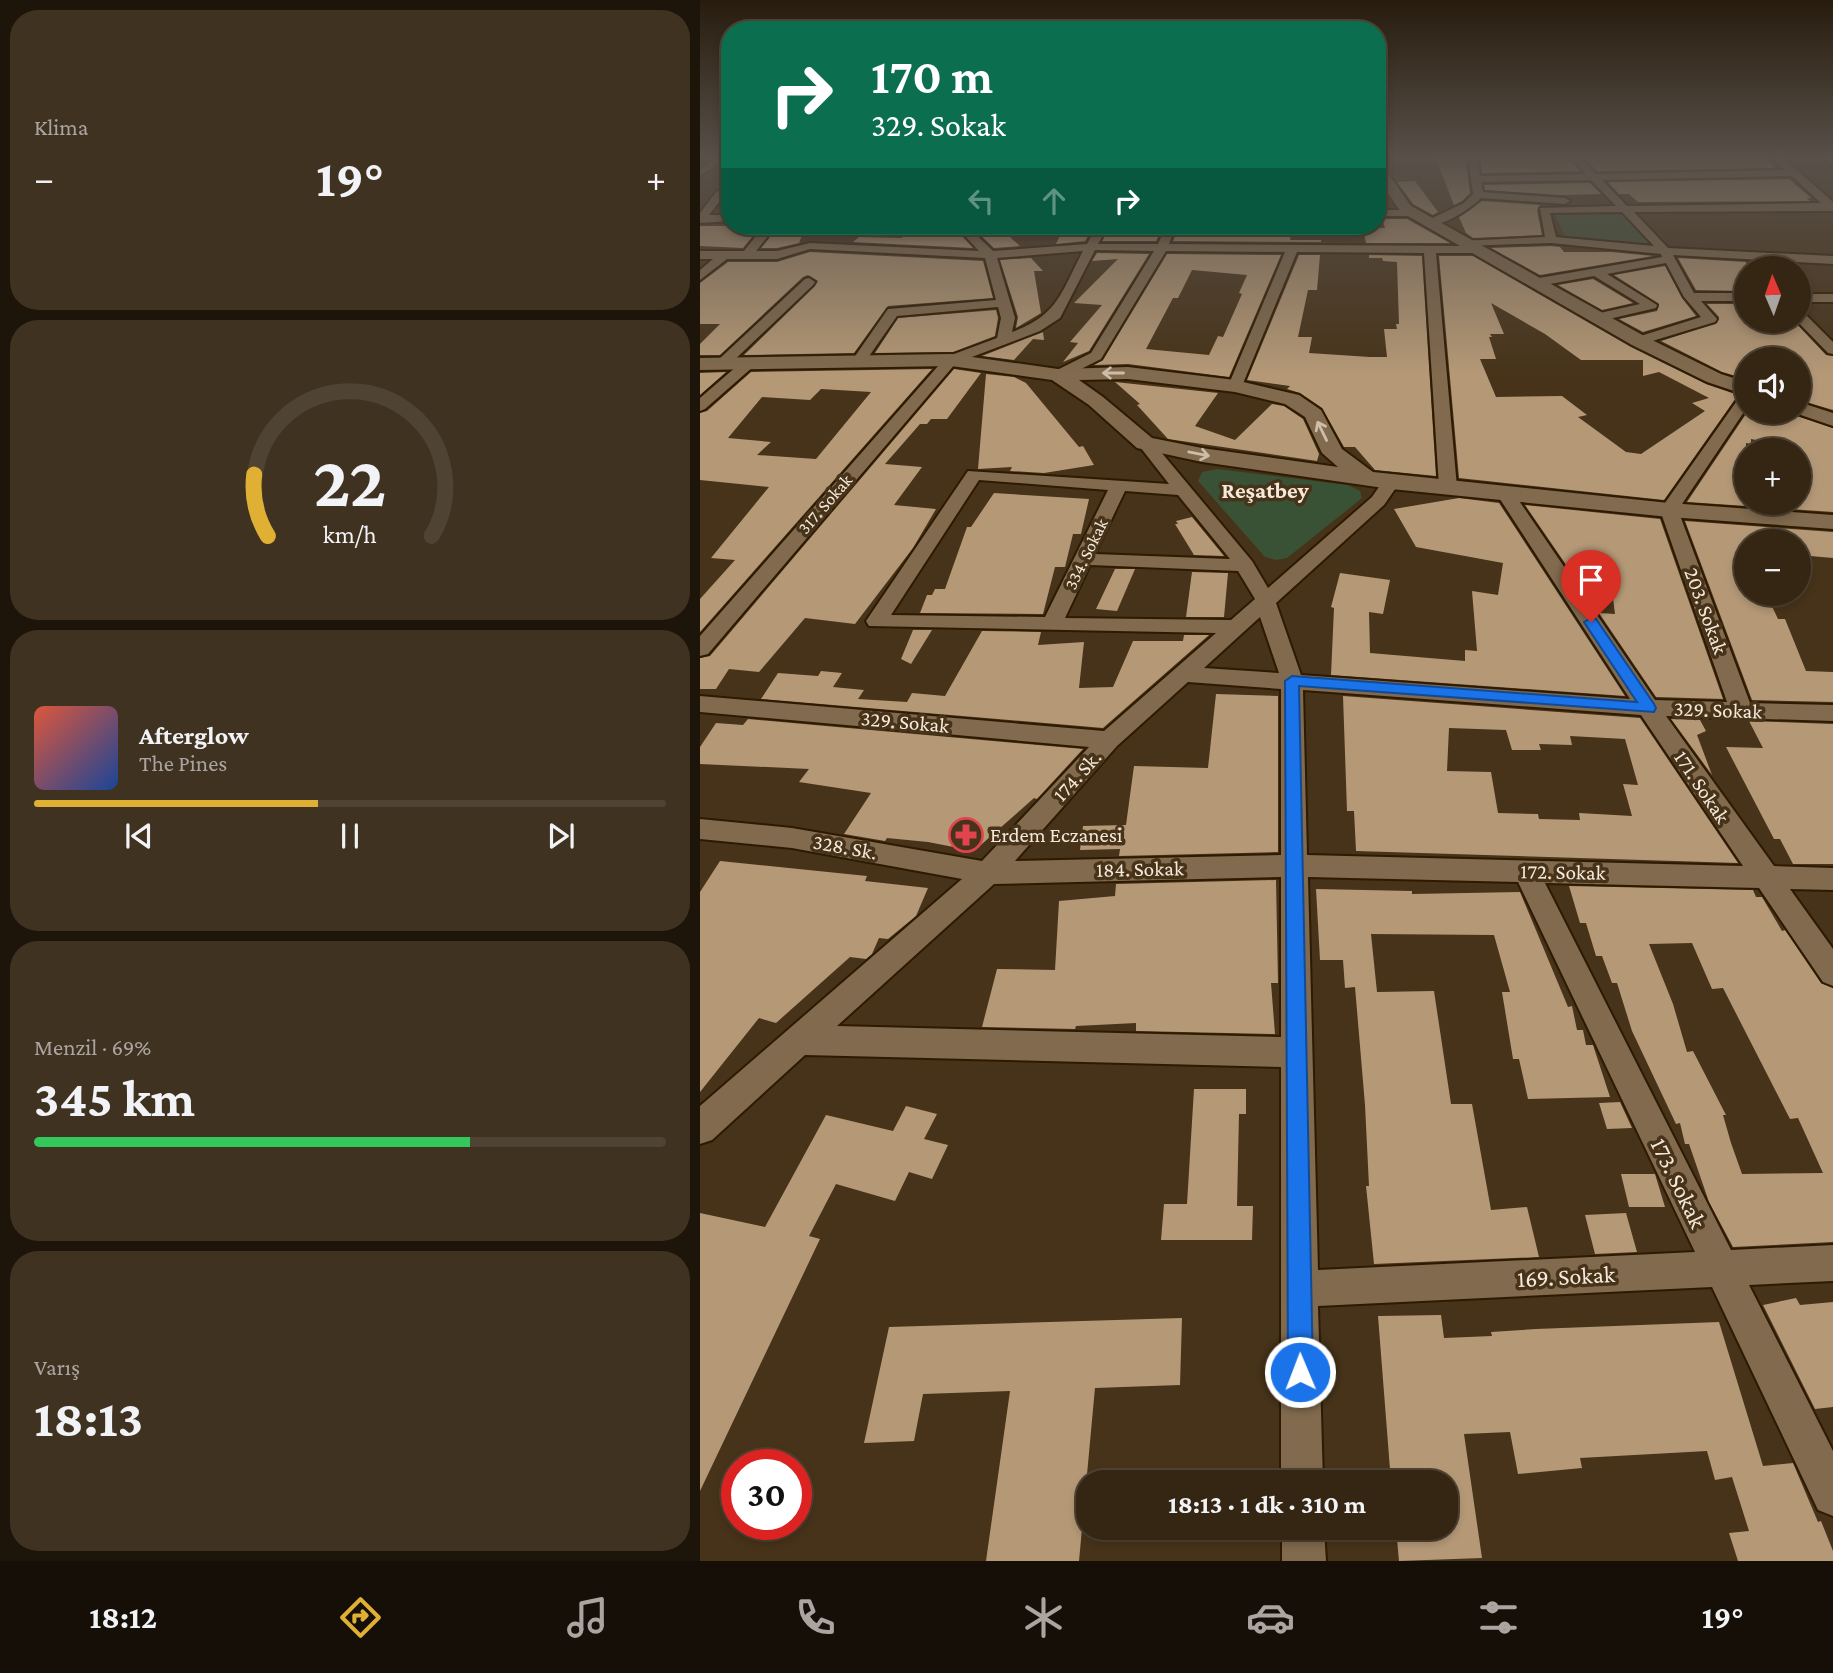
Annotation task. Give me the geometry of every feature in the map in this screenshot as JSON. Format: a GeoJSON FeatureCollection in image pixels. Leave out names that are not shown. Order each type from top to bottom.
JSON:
{"type":"FeatureCollection","features":[{"type":"Feature","properties":{"kind":"main road"},"geometry":{"type":"LineString","coordinates":[[1440,229],[1639,341],[1714,378],[1734,385]]}},
{"type":"Feature","properties":{"kind":"main road"},"geometry":{"type":"LineString","coordinates":[[700,364],[951,360],[1058,375],[1128,373],[1236,386],[1293,399],[1314,414],[1333,453],[1380,480]]}},
{"type":"Feature","properties":{"kind":"main road"},"geometry":{"type":"LineString","coordinates":[[1058,375],[1096,401],[1145,443],[1202,455],[1380,480],[1669,510],[1833,522]]}},
{"type":"Feature","properties":{"kind":"main road"},"geometry":{"type":"LineString","coordinates":[[1811,412],[1833,420]]}},
{"type":"Feature","properties":{"kind":"street"},"geometry":{"type":"LineString","coordinates":[[1548,229],[1551,240]]}},
{"type":"Feature","properties":{"kind":"street"},"geometry":{"type":"LineString","coordinates":[[1639,341],[1710,319],[1690,297],[1667,256],[1644,229]]}},
{"type":"Feature","properties":{"kind":"street"},"geometry":{"type":"LineString","coordinates":[[747,255],[763,235]]}},
{"type":"Feature","properties":{"kind":"street"},"geometry":{"type":"LineString","coordinates":[[970,235],[990,255],[1008,318],[1003,340]]}},
{"type":"Feature","properties":{"kind":"street"},"geometry":{"type":"LineString","coordinates":[[951,360],[1035,328],[1055,315],[1098,235]]}},
{"type":"Feature","properties":{"kind":"street"},"geometry":{"type":"LineString","coordinates":[[1058,375],[1096,356],[1167,235]]}},
{"type":"Feature","properties":{"kind":"street"},"geometry":{"type":"LineString","coordinates":[[700,255],[777,255],[810,246],[990,255],[1092,247],[1162,248],[1223,243],[1292,249],[1430,250],[1551,240],[1667,256],[1833,260]]}},
{"type":"Feature","properties":{"kind":"street"},"geometry":{"type":"LineString","coordinates":[[1236,386],[1292,249]]}},
{"type":"Feature","properties":{"kind":"street"},"geometry":{"type":"LineString","coordinates":[[1430,250],[1448,487]]}},
{"type":"Feature","properties":{"kind":"street"},"geometry":{"type":"LineString","coordinates":[[700,276],[724,255]]}},
{"type":"Feature","properties":{"kind":"street"},"geometry":{"type":"LineString","coordinates":[[1533,283],[1667,256]]}},
{"type":"Feature","properties":{"kind":"street"},"geometry":{"type":"LineString","coordinates":[[1596,272],[1651,305],[1596,318]]}},
{"type":"Feature","properties":{"kind":"street"},"geometry":{"type":"LineString","coordinates":[[722,364],[809,282]]}},
{"type":"Feature","properties":{"kind":"street"},"geometry":{"type":"LineString","coordinates":[[1690,297],[1734,297]]}},
{"type":"Feature","properties":{"kind":"street"},"geometry":{"type":"LineString","coordinates":[[1811,298],[1833,298]]}},
{"type":"Feature","properties":{"kind":"street"},"geometry":{"type":"LineString","coordinates":[[858,362],[893,312],[1003,303]]}},
{"type":"Feature","properties":{"kind":"street"},"geometry":{"type":"LineString","coordinates":[[1811,328],[1833,350]]}},
{"type":"Feature","properties":{"kind":"street","name":"317. Sokak"},"geometry":{"type":"LineString","coordinates":[[700,649],[951,360]]}},
{"type":"Feature","properties":{"kind":"street"},"geometry":{"type":"LineString","coordinates":[[700,406],[748,363]]}},
{"type":"Feature","properties":{"kind":"street"},"geometry":{"type":"LineString","coordinates":[[1669,510],[1734,415]]}},
{"type":"Feature","properties":{"kind":"street"},"geometry":{"type":"LineString","coordinates":[[1145,443],[1245,565],[1265,600],[1292,681],[1302,1470]]}},
{"type":"Feature","properties":{"kind":"street"},"geometry":{"type":"LineString","coordinates":[[1186,490],[974,475],[876,621],[1236,627]]}},
{"type":"Feature","properties":{"kind":"street","name":"174. Sk."},"geometry":{"type":"LineString","coordinates":[[700,1128],[988,873],[1110,740],[1378,501],[1380,480]]}},
{"type":"Feature","properties":{"kind":"street","name":"334. Sokak"},"geometry":{"type":"LineString","coordinates":[[1052,624],[1120,484]]}},
{"type":"Feature","properties":{"kind":"street","name":"171. Sokak"},"geometry":{"type":"LineString","coordinates":[[1505,493],[1648,708],[1833,973]]}},
{"type":"Feature","properties":{"kind":"street","name":"203. Sokak"},"geometry":{"type":"LineString","coordinates":[[1669,510],[1742,711]]}},
{"type":"Feature","properties":{"kind":"street"},"geometry":{"type":"LineString","coordinates":[[1083,559],[1245,565]]}},
{"type":"Feature","properties":{"kind":"street","name":"329. Sokak"},"geometry":{"type":"LineString","coordinates":[[1183,674],[1648,708],[1833,713]]}},
{"type":"Feature","properties":{"kind":"street","name":"329. Sokak"},"geometry":{"type":"LineString","coordinates":[[700,704],[1110,740]]}},
{"type":"Feature","properties":{"kind":"street","name":"328. Sk."},"geometry":{"type":"LineString","coordinates":[[700,829],[792,838],[988,873]]}},
{"type":"Feature","properties":{"kind":"street","name":"172. Sokak"},"geometry":{"type":"LineString","coordinates":[[1293,866],[1833,879]]}},
{"type":"Feature","properties":{"kind":"street","name":"184. Sokak"},"geometry":{"type":"LineString","coordinates":[[988,873],[1293,866]]}},
{"type":"Feature","properties":{"kind":"street","name":"173. Sokak"},"geometry":{"type":"LineString","coordinates":[[1526,872],[1833,1495]]}},
{"type":"Feature","properties":{"kind":"street"},"geometry":{"type":"LineString","coordinates":[[798,1040],[1295,1052]]}},
{"type":"Feature","properties":{"kind":"street","name":"169. Sokak"},"geometry":{"type":"LineString","coordinates":[[1298,1289],[1833,1263]]}},
{"type":"Feature","properties":{"kind":"street"},"geometry":{"type":"LineString","coordinates":[[1303,1540],[1304,1561]]}},
{"type":"Feature","properties":{"kind":"green space"},"geometry":{"type":"Polygon","coordinates":[[[1562,229],[1636,229],[1651,245],[1567,240],[1562,229]]]}},
{"type":"Feature","properties":{"kind":"green space"},"geometry":{"type":"Polygon","coordinates":[[[1217,469],[1348,485],[1360,491],[1362,498],[1287,558],[1276,560],[1265,557],[1198,481],[1202,472],[1217,469]]]}},
{"type":"Feature","properties":{"kind":"building"},"geometry":{"type":"Polygon","coordinates":[[[700,229],[721,229],[721,235],[754,235],[743,248],[700,246],[700,229]]]}},
{"type":"Feature","properties":{"kind":"building"},"geometry":{"type":"Polygon","coordinates":[[[1386,229],[1425,229],[1450,243],[1366,243],[1364,235],[1386,235],[1386,229]]]}},
{"type":"Feature","properties":{"kind":"building"},"geometry":{"type":"Polygon","coordinates":[[[1464,229],[1541,229],[1542,235],[1473,238],[1464,229]]]}},
{"type":"Feature","properties":{"kind":"building"},"geometry":{"type":"Polygon","coordinates":[[[772,235],[802,235],[799,243],[761,248],[772,235]]]}},
{"type":"Feature","properties":{"kind":"building"},"geometry":{"type":"Polygon","coordinates":[[[904,235],[961,235],[973,248],[853,242],[859,237],[902,238],[904,235]]]}},
{"type":"Feature","properties":{"kind":"building"},"geometry":{"type":"Polygon","coordinates":[[[980,235],[1008,235],[1020,246],[994,248],[980,235]]]}},
{"type":"Feature","properties":{"kind":"building"},"geometry":{"type":"Polygon","coordinates":[[[1060,235],[1089,235],[1085,241],[1056,244],[1060,235]]]}},
{"type":"Feature","properties":{"kind":"building"},"geometry":{"type":"Polygon","coordinates":[[[1106,235],[1159,235],[1156,241],[1102,241],[1106,235]]]}},
{"type":"Feature","properties":{"kind":"building"},"geometry":{"type":"Polygon","coordinates":[[[1176,235],[1291,235],[1290,240],[1321,242],[1173,241],[1176,235]]]}},
{"type":"Feature","properties":{"kind":"building"},"geometry":{"type":"Polygon","coordinates":[[[1560,247],[1564,252],[1612,252],[1653,256],[1540,275],[1491,248],[1560,247]]]}},
{"type":"Feature","properties":{"kind":"building"},"geometry":{"type":"Polygon","coordinates":[[[810,252],[983,261],[993,298],[888,306],[854,353],[744,355],[815,286],[818,281],[808,275],[720,355],[700,355],[700,344],[720,324],[700,324],[700,283],[728,262],[777,262],[810,252]]]}},
{"type":"Feature","properties":{"kind":"building"},"geometry":{"type":"Polygon","coordinates":[[[1097,253],[1149,254],[1089,351],[1063,362],[1078,343],[1070,342],[1102,305],[1074,303],[1118,259],[1092,261],[1097,253]]]}},
{"type":"Feature","properties":{"kind":"building"},"geometry":{"type":"Polygon","coordinates":[[[1167,254],[1281,255],[1229,377],[1128,364],[1094,365],[1103,360],[1167,254]],[[1192,270],[1178,298],[1173,298],[1146,349],[1209,355],[1218,336],[1223,337],[1242,294],[1239,293],[1247,275],[1192,270]]]}},
{"type":"Feature","properties":{"kind":"building"},"geometry":{"type":"Polygon","coordinates":[[[1299,255],[1320,255],[1317,290],[1308,290],[1298,337],[1312,337],[1309,353],[1370,357],[1387,357],[1384,329],[1397,329],[1396,324],[1399,324],[1397,262],[1369,258],[1369,255],[1422,256],[1436,476],[1375,470],[1355,447],[1344,447],[1322,408],[1300,393],[1287,389],[1290,386],[1247,380],[1299,255]]]}},
{"type":"Feature","properties":{"kind":"building"},"geometry":{"type":"Polygon","coordinates":[[[1439,256],[1473,256],[1631,347],[1706,384],[1734,394],[1734,401],[1664,500],[1459,478],[1439,256]],[[1491,303],[1504,334],[1490,334],[1492,337],[1489,337],[1496,359],[1480,359],[1496,397],[1562,396],[1587,415],[1578,417],[1626,452],[1641,454],[1705,411],[1692,403],[1709,398],[1659,372],[1643,376],[1643,360],[1581,360],[1545,334],[1491,303]]]}},
{"type":"Feature","properties":{"kind":"building"},"geometry":{"type":"Polygon","coordinates":[[[1031,258],[1043,271],[1034,271],[1041,313],[1016,328],[1018,317],[1000,260],[1031,258]]]}},
{"type":"Feature","properties":{"kind":"building"},"geometry":{"type":"Polygon","coordinates":[[[1678,258],[1734,261],[1734,291],[1696,290],[1678,258]]]}},
{"type":"Feature","properties":{"kind":"building"},"geometry":{"type":"Polygon","coordinates":[[[1665,266],[1682,298],[1696,316],[1643,332],[1619,319],[1657,311],[1659,304],[1614,275],[1665,266]]]}},
{"type":"Feature","properties":{"kind":"building"},"geometry":{"type":"Polygon","coordinates":[[[1593,279],[1633,303],[1602,310],[1558,285],[1593,279]]]}},
{"type":"Feature","properties":{"kind":"building"},"geometry":{"type":"Polygon","coordinates":[[[1707,304],[1734,304],[1734,333],[1805,333],[1826,355],[1833,356],[1833,410],[1811,404],[1811,347],[1734,347],[1734,376],[1661,341],[1717,323],[1719,317],[1707,304]]]}},
{"type":"Feature","properties":{"kind":"building"},"geometry":{"type":"Polygon","coordinates":[[[996,310],[998,318],[995,336],[953,352],[875,353],[898,318],[996,310]]]}},
{"type":"Feature","properties":{"kind":"building"},"geometry":{"type":"Polygon","coordinates":[[[1043,332],[1044,340],[1033,339],[1014,360],[982,356],[1043,332]]]}},
{"type":"Feature","properties":{"kind":"building"},"geometry":{"type":"Polygon","coordinates":[[[932,369],[700,632],[700,599],[735,560],[711,558],[769,487],[700,480],[700,413],[707,411],[751,372],[932,369]],[[821,389],[810,400],[762,397],[728,438],[771,442],[757,455],[816,459],[871,392],[821,389]]]}},
{"type":"Feature","properties":{"kind":"building"},"geometry":{"type":"Polygon","coordinates":[[[954,369],[981,373],[947,419],[931,419],[927,424],[920,424],[885,464],[922,467],[894,505],[936,509],[913,548],[855,624],[805,618],[759,672],[729,669],[716,689],[700,689],[700,658],[710,656],[954,369]]]}},
{"type":"Feature","properties":{"kind":"building"},"geometry":{"type":"Polygon","coordinates":[[[726,372],[700,395],[700,373],[726,372]]]}},
{"type":"Feature","properties":{"kind":"building"},"geometry":{"type":"Polygon","coordinates":[[[986,374],[1014,377],[1026,383],[1079,447],[1083,446],[1094,465],[1044,473],[1010,471],[1012,467],[978,469],[986,374]]]}},
{"type":"Feature","properties":{"kind":"building"},"geometry":{"type":"Polygon","coordinates":[[[1115,382],[1218,393],[1195,426],[1235,440],[1272,404],[1284,406],[1303,419],[1319,454],[1317,461],[1168,439],[1137,405],[1140,404],[1115,382]]]}},
{"type":"Feature","properties":{"kind":"building"},"geometry":{"type":"Polygon","coordinates":[[[1811,421],[1833,428],[1833,512],[1811,510],[1811,438],[1734,438],[1734,505],[1687,502],[1739,424],[1811,424],[1811,421]]]}},
{"type":"Feature","properties":{"kind":"building"},"geometry":{"type":"Polygon","coordinates":[[[994,493],[1089,499],[1081,534],[1073,534],[1065,567],[1055,567],[1043,614],[920,613],[927,595],[932,595],[935,589],[945,589],[967,527],[971,527],[994,493]]]}},
{"type":"Feature","properties":{"kind":"building"},"geometry":{"type":"Polygon","coordinates":[[[1459,498],[1499,503],[1625,696],[1331,675],[1334,608],[1331,607],[1340,573],[1390,580],[1383,614],[1369,612],[1370,653],[1465,661],[1465,650],[1477,651],[1472,591],[1498,595],[1503,563],[1416,547],[1394,509],[1459,498]]]}},
{"type":"Feature","properties":{"kind":"building"},"geometry":{"type":"Polygon","coordinates":[[[1525,505],[1660,519],[1723,699],[1656,697],[1599,613],[1615,614],[1610,575],[1571,572],[1525,505]]]}},
{"type":"Feature","properties":{"kind":"building"},"geometry":{"type":"Polygon","coordinates":[[[1192,517],[1224,556],[1194,555],[1175,524],[1178,524],[1176,521],[1192,517]]]}},
{"type":"Feature","properties":{"kind":"building"},"geometry":{"type":"Polygon","coordinates":[[[1685,521],[1793,529],[1734,529],[1734,606],[1772,606],[1778,619],[1785,619],[1806,671],[1833,672],[1833,702],[1752,700],[1685,521]]]}},
{"type":"Feature","properties":{"kind":"building"},"geometry":{"type":"Polygon","coordinates":[[[1811,530],[1833,532],[1833,558],[1811,556],[1811,530]]]}},
{"type":"Feature","properties":{"kind":"building"},"geometry":{"type":"Polygon","coordinates":[[[1115,569],[1135,569],[1117,611],[1096,609],[1115,569]]]}},
{"type":"Feature","properties":{"kind":"building"},"geometry":{"type":"Polygon","coordinates":[[[1192,572],[1228,573],[1224,617],[1186,617],[1192,572]]]}},
{"type":"Feature","properties":{"kind":"building"},"geometry":{"type":"Polygon","coordinates":[[[913,630],[932,630],[911,664],[901,659],[913,630]]]}},
{"type":"Feature","properties":{"kind":"building"},"geometry":{"type":"Polygon","coordinates":[[[982,631],[1041,632],[1038,645],[1084,642],[1079,688],[1113,687],[1133,641],[1183,641],[1184,635],[1209,635],[1103,728],[761,699],[778,673],[818,676],[821,671],[842,673],[833,687],[864,690],[858,699],[907,702],[912,693],[945,696],[982,631]]]}},
{"type":"Feature","properties":{"kind":"building"},"geometry":{"type":"Polygon","coordinates":[[[1216,694],[1278,696],[1278,852],[1119,856],[1120,849],[1080,850],[1083,826],[1126,825],[1134,766],[1208,768],[1216,694]]]}},
{"type":"Feature","properties":{"kind":"building"},"geometry":{"type":"Polygon","coordinates":[[[1343,696],[1640,718],[1738,863],[1356,851],[1354,811],[1347,811],[1343,696]],[[1449,728],[1447,771],[1491,772],[1498,813],[1538,814],[1539,819],[1580,820],[1579,813],[1632,816],[1623,784],[1638,785],[1625,739],[1570,736],[1572,745],[1539,744],[1541,750],[1512,750],[1506,730],[1449,728]]]}},
{"type":"Feature","properties":{"kind":"building"},"geometry":{"type":"Polygon","coordinates":[[[748,719],[1083,749],[1037,799],[1034,798],[974,851],[928,842],[887,838],[885,841],[844,834],[871,793],[799,782],[809,769],[700,764],[700,747],[716,723],[743,725],[748,719]]]}},
{"type":"Feature","properties":{"kind":"building"},"geometry":{"type":"Polygon","coordinates":[[[1671,719],[1700,720],[1706,731],[1697,735],[1712,775],[1671,719]]]}},
{"type":"Feature","properties":{"kind":"building"},"geometry":{"type":"Polygon","coordinates":[[[1749,721],[1833,724],[1833,864],[1793,864],[1780,839],[1774,839],[1726,747],[1763,748],[1749,721]]]}},
{"type":"Feature","properties":{"kind":"building"},"geometry":{"type":"Polygon","coordinates":[[[720,861],[867,876],[865,881],[928,888],[916,916],[888,939],[879,938],[872,954],[866,959],[850,957],[776,1023],[759,1018],[700,1092],[700,892],[720,861]]]}},
{"type":"Feature","properties":{"kind":"building"},"geometry":{"type":"Polygon","coordinates":[[[1276,880],[1278,983],[1271,983],[1275,1034],[1136,1031],[1136,1023],[1076,1026],[1075,1029],[982,1027],[997,969],[1055,970],[1059,901],[1115,896],[1116,884],[1276,880]]]}},
{"type":"Feature","properties":{"kind":"building"},"geometry":{"type":"Polygon","coordinates":[[[1569,886],[1753,890],[1756,897],[1762,897],[1782,931],[1785,930],[1821,983],[1833,988],[1833,1242],[1733,1247],[1709,1202],[1689,1144],[1685,1144],[1680,1123],[1676,1124],[1632,1031],[1617,983],[1612,983],[1602,956],[1596,956],[1586,923],[1580,923],[1569,886]],[[1692,943],[1649,944],[1673,1004],[1687,1052],[1693,1051],[1726,1115],[1723,1115],[1742,1174],[1823,1173],[1798,1118],[1790,1119],[1723,988],[1712,989],[1692,943]]]}},
{"type":"Feature","properties":{"kind":"building"},"geometry":{"type":"Polygon","coordinates":[[[1316,889],[1412,891],[1412,894],[1520,892],[1568,1007],[1572,1006],[1577,1030],[1583,1030],[1586,1045],[1593,1045],[1610,1097],[1528,1099],[1519,1059],[1513,1059],[1502,992],[1510,992],[1494,935],[1371,934],[1377,992],[1434,991],[1451,1104],[1472,1104],[1491,1210],[1527,1207],[1539,1257],[1374,1264],[1366,1186],[1369,1186],[1365,1105],[1355,987],[1345,988],[1343,960],[1320,960],[1316,889]]]}},
{"type":"Feature","properties":{"kind":"building"},"geometry":{"type":"Polygon","coordinates":[[[1194,1089],[1246,1089],[1246,1114],[1239,1114],[1237,1206],[1253,1206],[1252,1240],[1161,1240],[1164,1204],[1187,1204],[1194,1089]]]}},
{"type":"Feature","properties":{"kind":"building"},"geometry":{"type":"Polygon","coordinates":[[[1620,1102],[1632,1128],[1607,1129],[1599,1103],[1620,1102]]]}},
{"type":"Feature","properties":{"kind":"building"},"geometry":{"type":"Polygon","coordinates":[[[906,1106],[937,1114],[924,1139],[948,1145],[932,1179],[909,1172],[895,1201],[836,1184],[809,1236],[820,1239],[700,1491],[700,1213],[765,1227],[826,1115],[893,1131],[906,1106]]]}},
{"type":"Feature","properties":{"kind":"building"},"geometry":{"type":"Polygon","coordinates":[[[1621,1174],[1655,1174],[1665,1207],[1629,1207],[1621,1174]]]}},
{"type":"Feature","properties":{"kind":"building"},"geometry":{"type":"Polygon","coordinates":[[[1626,1213],[1637,1252],[1595,1254],[1585,1215],[1626,1213]]]}},
{"type":"Feature","properties":{"kind":"building"},"geometry":{"type":"Polygon","coordinates":[[[1796,1298],[1800,1305],[1833,1302],[1833,1407],[1815,1409],[1763,1305],[1796,1298]]]}},
{"type":"Feature","properties":{"kind":"building"},"geometry":{"type":"Polygon","coordinates":[[[1441,1315],[1444,1338],[1492,1336],[1491,1332],[1536,1329],[1719,1322],[1763,1466],[1793,1463],[1818,1522],[1821,1521],[1833,1551],[1833,1561],[1738,1561],[1729,1533],[1749,1531],[1732,1477],[1715,1480],[1707,1451],[1580,1458],[1582,1468],[1518,1474],[1510,1432],[1464,1434],[1482,1558],[1399,1561],[1397,1540],[1458,1540],[1458,1470],[1390,1470],[1378,1316],[1441,1315]]]}},
{"type":"Feature","properties":{"kind":"building"},"geometry":{"type":"Polygon","coordinates":[[[1182,1318],[1180,1385],[1095,1388],[1087,1470],[1076,1470],[1076,1540],[1081,1540],[1079,1561],[986,1561],[1010,1391],[923,1394],[914,1441],[864,1443],[889,1327],[1182,1318]]]}},
{"type":"Feature","properties":{"kind":"place","name":"Erdem Eczanesi"},"geometry":{"type":"Point","coordinates":[966,835]}},
{"type":"Feature","properties":{"kind":"district","name":"Reşatbey"},"geometry":{"type":"Point","coordinates":[1265,490]}},
{"type":"Feature","properties":{"kind":"route"},"geometry":{"type":"LineString","coordinates":[[1300,1372],[1292,681],[1648,708],[1591,622]]}}]}
